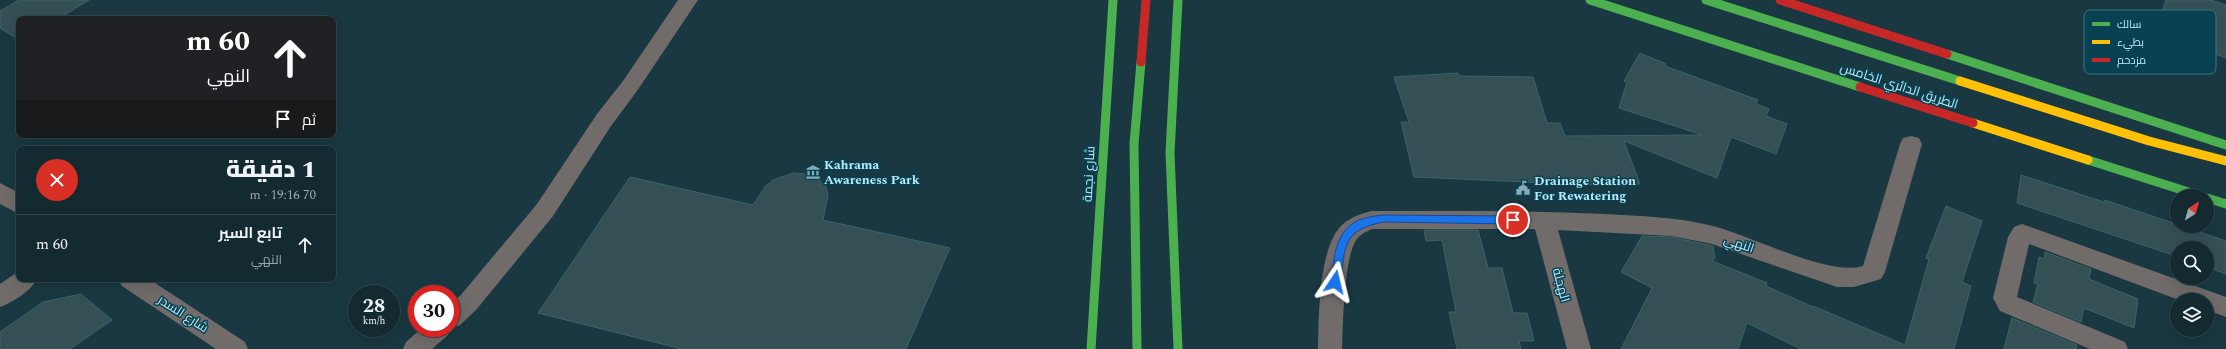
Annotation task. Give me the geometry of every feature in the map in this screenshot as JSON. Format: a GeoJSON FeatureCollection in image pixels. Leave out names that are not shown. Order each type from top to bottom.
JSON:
{"type":"FeatureCollection","features":[{"type":"Feature","properties":{"kind":"main road","name":"شارع نجمة"},"geometry":{"type":"LineString","coordinates":[[1091,349],[1113,0]]}},
{"type":"Feature","properties":{"kind":"main road"},"geometry":{"type":"LineString","coordinates":[[1137,349],[1134,144],[1146,0]]}},
{"type":"Feature","properties":{"kind":"main road"},"geometry":{"type":"LineString","coordinates":[[1178,0],[1170,153],[1178,349]]}},
{"type":"Feature","properties":{"kind":"main road","name":"الطريق الدائري الخامس"},"geometry":{"type":"LineString","coordinates":[[1590,0],[2179,189]]}},
{"type":"Feature","properties":{"kind":"main road"},"geometry":{"type":"LineString","coordinates":[[1706,0],[2149,141],[2226,161]]}},
{"type":"Feature","properties":{"kind":"main road"},"geometry":{"type":"LineString","coordinates":[[1780,0],[2226,145]]}},
{"type":"Feature","properties":{"kind":"main road"},"geometry":{"type":"LineString","coordinates":[[1176,27],[1186,11]]}},
{"type":"Feature","properties":{"kind":"main road"},"geometry":{"type":"LineString","coordinates":[[2214,200],[2226,204]]}},
{"type":"Feature","properties":{"kind":"street"},"geometry":{"type":"LineString","coordinates":[[460,310],[468,303],[545,210],[604,120],[630,86],[688,0]]}},
{"type":"Feature","properties":{"kind":"street","name":"النهي"},"geometry":{"type":"LineString","coordinates":[[1330,349],[1335,282],[1345,236],[1352,229],[1366,222],[1383,218],[1544,220],[1671,226],[1713,235],[1842,279],[1859,278],[1873,272],[1911,144]]}},
{"type":"Feature","properties":{"kind":"street"},"geometry":{"type":"LineString","coordinates":[[0,192],[16,203]]}},
{"type":"Feature","properties":{"kind":"street","name":"الهجلة"},"geometry":{"type":"LineString","coordinates":[[1544,220],[1579,349]]}},
{"type":"Feature","properties":{"kind":"street"},"geometry":{"type":"LineString","coordinates":[[2116,349],[2008,304],[2005,298],[2019,237],[2022,233],[2188,293]]}},
{"type":"Feature","properties":{"kind":"street"},"geometry":{"type":"LineString","coordinates":[[0,297],[21,282]]}},
{"type":"Feature","properties":{"kind":"street","name":"شارع السدر"},"geometry":{"type":"LineString","coordinates":[[135,282],[236,349]]}},
{"type":"Feature","properties":{"kind":"street"},"geometry":{"type":"LineString","coordinates":[[2214,303],[2226,307]]}},
{"type":"Feature","properties":{"kind":"street"},"geometry":{"type":"LineString","coordinates":[[415,349],[429,337]]}},
{"type":"Feature","properties":{"kind":"building"},"geometry":{"type":"Polygon","coordinates":[[[19,0],[89,0],[63,16],[16,16],[16,38],[0,28],[0,11],[19,0]]]}},
{"type":"Feature","properties":{"kind":"building"},"geometry":{"type":"Polygon","coordinates":[[[2166,0],[2211,0],[2226,5],[2226,58],[2216,54],[2216,10],[2163,10],[2166,0]]]}},
{"type":"Feature","properties":{"kind":"building"},"geometry":{"type":"Polygon","coordinates":[[[1640,53],[1666,64],[1665,66],[1758,100],[1756,104],[1769,109],[1766,116],[1787,124],[1776,154],[1731,137],[1717,178],[1624,141],[1640,184],[1595,185],[1414,177],[1401,122],[1409,122],[1394,77],[1458,73],[1459,76],[1533,77],[1547,123],[1560,123],[1565,136],[1703,135],[1619,108],[1627,82],[1624,81],[1640,53]]]}},
{"type":"Feature","properties":{"kind":"building"},"geometry":{"type":"Polygon","coordinates":[[[793,173],[814,175],[826,187],[828,195],[823,220],[950,248],[906,349],[682,349],[538,313],[630,177],[753,205],[765,187],[773,180],[793,173]]]}},
{"type":"Feature","properties":{"kind":"building"},"geometry":{"type":"Polygon","coordinates":[[[2021,175],[2104,202],[2105,200],[2170,222],[2170,233],[2202,233],[2226,241],[2226,274],[2214,270],[2214,241],[2170,241],[2170,254],[2017,203],[2021,175]]]}},
{"type":"Feature","properties":{"kind":"building"},"geometry":{"type":"Polygon","coordinates":[[[1946,206],[1982,221],[1962,282],[1971,286],[1954,349],[1801,349],[1747,323],[1738,349],[1621,349],[1652,288],[1621,272],[1642,236],[1671,237],[1713,246],[1715,258],[1712,261],[1767,283],[1766,286],[1813,307],[1905,345],[1929,259],[1926,258],[1946,206]]]}},
{"type":"Feature","properties":{"kind":"building"},"geometry":{"type":"Polygon","coordinates":[[[1424,230],[1478,230],[1488,268],[1502,268],[1513,313],[1527,313],[1534,341],[1519,341],[1521,349],[1457,349],[1449,312],[1456,312],[1442,240],[1426,241],[1424,230]]]}},
{"type":"Feature","properties":{"kind":"building"},"geometry":{"type":"Polygon","coordinates":[[[2045,252],[2091,269],[2089,279],[2138,299],[2134,328],[2084,308],[2081,322],[2033,302],[2038,284],[2034,283],[2039,257],[2044,259],[2045,252]]]}},
{"type":"Feature","properties":{"kind":"building"},"geometry":{"type":"Polygon","coordinates":[[[81,294],[112,320],[70,349],[0,349],[0,332],[43,302],[81,294]]]}},
{"type":"Feature","properties":{"kind":"building"},"geometry":{"type":"Polygon","coordinates":[[[2012,318],[2077,345],[2076,349],[2004,349],[2012,318]]]}},
{"type":"Feature","properties":{"kind":"traffic: fast"},"geometry":{"type":"LineString","coordinates":[[1091,349],[1113,0]]}},
{"type":"Feature","properties":{"kind":"traffic: fast"},"geometry":{"type":"LineString","coordinates":[[1178,0],[1170,153],[1178,349]]}},
{"type":"Feature","properties":{"kind":"traffic: fast"},"geometry":{"type":"LineString","coordinates":[[1590,0],[1860,87]]}},
{"type":"Feature","properties":{"kind":"traffic: fast"},"geometry":{"type":"LineString","coordinates":[[1706,0],[1960,81]]}},
{"type":"Feature","properties":{"kind":"traffic: fast"},"geometry":{"type":"LineString","coordinates":[[1947,54],[2226,145]]}},
{"type":"Feature","properties":{"kind":"traffic: fast"},"geometry":{"type":"LineString","coordinates":[[1137,349],[1134,144],[1141,62]]}},
{"type":"Feature","properties":{"kind":"traffic: fast"},"geometry":{"type":"LineString","coordinates":[[2088,160],[2179,189]]}},
{"type":"Feature","properties":{"kind":"traffic: fast"},"geometry":{"type":"LineString","coordinates":[[2214,200],[2226,204]]}},
{"type":"Feature","properties":{"kind":"traffic: slow"},"geometry":{"type":"LineString","coordinates":[[1960,81],[2149,141],[2226,161]]}},
{"type":"Feature","properties":{"kind":"traffic: slow"},"geometry":{"type":"LineString","coordinates":[[1973,123],[2088,160]]}},
{"type":"Feature","properties":{"kind":"traffic: jam"},"geometry":{"type":"LineString","coordinates":[[1141,62],[1146,0]]}},
{"type":"Feature","properties":{"kind":"traffic: jam"},"geometry":{"type":"LineString","coordinates":[[1780,0],[1947,54]]}},
{"type":"Feature","properties":{"kind":"traffic: jam"},"geometry":{"type":"LineString","coordinates":[[1860,87],[1973,123]]}},
{"type":"Feature","properties":{"kind":"place","name":"Kahrama Awareness Park"},"geometry":{"type":"Point","coordinates":[813,172]}},
{"type":"Feature","properties":{"kind":"place","name":"Drainage Station For Rewatering"},"geometry":{"type":"Point","coordinates":[1523,188]}},
{"type":"Feature","properties":{"kind":"route"},"geometry":{"type":"LineString","coordinates":[[1335,282],[1345,236],[1361,223],[1383,218],[1513,220]]}}]}
